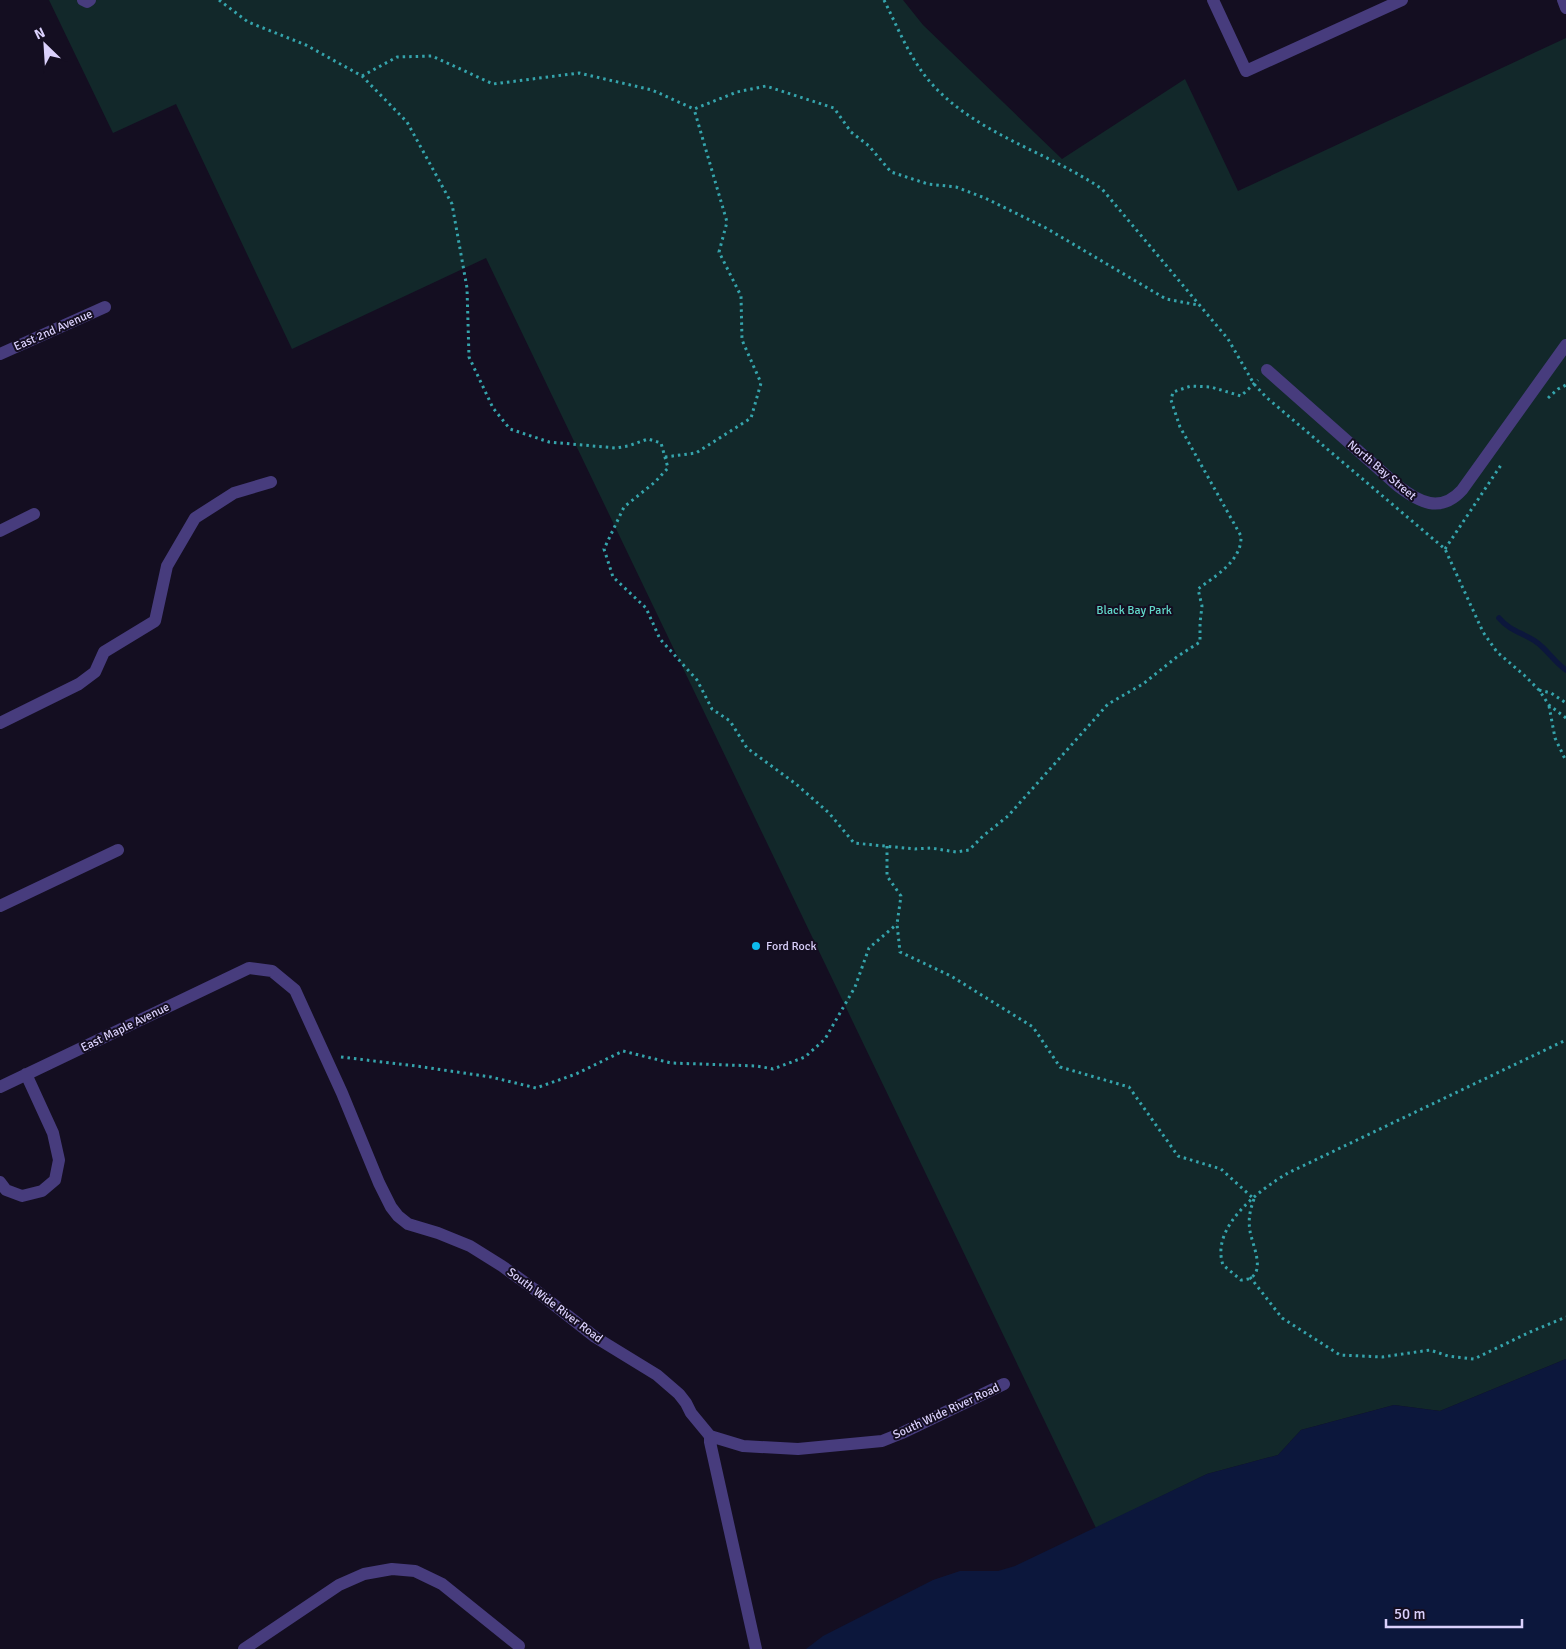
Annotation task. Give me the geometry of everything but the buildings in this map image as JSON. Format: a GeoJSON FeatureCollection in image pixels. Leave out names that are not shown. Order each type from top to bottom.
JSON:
{"type":"FeatureCollection","features":[{"type":"Feature","properties":{"kind":"street"},"geometry":{"type":"LineString","coordinates":[[83,0],[87,2],[90,0]]}},
{"type":"Feature","properties":{"kind":"street"},"geometry":{"type":"LineString","coordinates":[[1212,0],[1246,72],[1402,0]]}},
{"type":"Feature","properties":{"kind":"street"},"geometry":{"type":"LineString","coordinates":[[1562,0],[1566,8]]}},
{"type":"Feature","properties":{"kind":"street","name":"East 2nd Avenue"},"geometry":{"type":"LineString","coordinates":[[0,354],[106,306]]}},
{"type":"Feature","properties":{"kind":"street","name":"North Bay Street"},"geometry":{"type":"LineString","coordinates":[[1267,370],[1398,486],[1415,499],[1424,503],[1436,503],[1446,501],[1457,495],[1467,484],[1566,345]]}},
{"type":"Feature","properties":{"kind":"street"},"geometry":{"type":"LineString","coordinates":[[0,723],[79,684],[95,672],[104,652],[155,621],[167,566],[195,518],[234,493],[271,482]]}},
{"type":"Feature","properties":{"kind":"street"},"geometry":{"type":"LineString","coordinates":[[0,531],[34,514]]}},
{"type":"Feature","properties":{"kind":"street"},"geometry":{"type":"LineString","coordinates":[[0,906],[118,850]]}},
{"type":"Feature","properties":{"kind":"street","name":"South Wide River Road"},"geometry":{"type":"LineString","coordinates":[[249,968],[272,971],[294,990],[342,1093],[379,1183],[391,1207],[398,1216],[408,1224],[438,1233],[470,1246],[534,1289],[595,1337],[658,1375],[679,1394],[691,1413],[710,1436],[743,1446],[798,1449],[882,1441],[1004,1384]]}},
{"type":"Feature","properties":{"kind":"street","name":"East Maple Avenue"},"geometry":{"type":"LineString","coordinates":[[0,1087],[249,968]]}},
{"type":"Feature","properties":{"kind":"street"},"geometry":{"type":"LineString","coordinates":[[0,1182],[6,1190],[22,1196],[42,1191],[55,1180],[59,1160],[53,1133],[26,1074]]}},
{"type":"Feature","properties":{"kind":"street"},"geometry":{"type":"LineString","coordinates":[[710,1436],[724,1510],[756,1649]]}},
{"type":"Feature","properties":{"kind":"street"},"geometry":{"type":"LineString","coordinates":[[244,1649],[339,1585],[364,1574],[392,1569],[415,1571],[442,1584],[519,1646]]}},
{"type":"Feature","properties":{"kind":"path"},"geometry":{"type":"LineString","coordinates":[[219,0],[248,22],[306,45],[362,76],[407,122],[452,204],[467,288],[469,357],[493,408],[510,428],[549,442],[616,448],[648,439],[660,443],[668,468],[656,482],[624,507],[604,549],[613,577],[646,608],[660,639],[697,680],[712,708],[730,722],[747,748],[803,790],[829,813],[854,843],[915,850],[931,848],[956,852],[969,850],[1008,816],[1108,704],[1143,684],[1178,656],[1200,642],[1202,606],[1198,589],[1227,566],[1242,546],[1241,536],[1180,427],[1171,400],[1173,392],[1191,386],[1211,387],[1241,396],[1254,384]]}},
{"type":"Feature","properties":{"kind":"path"},"geometry":{"type":"LineString","coordinates":[[884,0],[911,55],[926,77],[948,99],[975,120],[1006,138],[1078,174],[1102,189],[1228,340],[1254,384],[1270,402],[1444,549],[1483,632],[1497,652],[1539,690],[1549,706],[1566,718]]}},
{"type":"Feature","properties":{"kind":"path"},"geometry":{"type":"LineString","coordinates":[[362,76],[397,57],[432,56],[493,84],[579,73],[652,90],[694,109],[737,92],[766,86],[834,108],[851,132],[869,146],[891,172],[928,184],[956,187],[985,198],[1046,228],[1166,299],[1199,305]]}},
{"type":"Feature","properties":{"kind":"path"},"geometry":{"type":"LineString","coordinates":[[665,457],[696,453],[751,418],[761,383],[742,340],[741,296],[719,252],[727,222],[694,109]]}},
{"type":"Feature","properties":{"kind":"path"},"geometry":{"type":"LineString","coordinates":[[1542,403],[1558,389],[1566,385]]}},
{"type":"Feature","properties":{"kind":"path"},"geometry":{"type":"LineString","coordinates":[[1444,549],[1504,460]]}},
{"type":"Feature","properties":{"kind":"path"},"geometry":{"type":"LineString","coordinates":[[1539,690],[1551,693],[1566,703]]}},
{"type":"Feature","properties":{"kind":"path"},"geometry":{"type":"LineString","coordinates":[[1549,706],[1554,738],[1566,761]]}},
{"type":"Feature","properties":{"kind":"path"},"geometry":{"type":"LineString","coordinates":[[887,846],[887,876],[900,896],[896,924],[900,952],[952,976],[1033,1027],[1060,1067],[1128,1086],[1178,1156],[1221,1169],[1254,1199]]}},
{"type":"Feature","properties":{"kind":"path"},"geometry":{"type":"LineString","coordinates":[[325,1056],[416,1066],[481,1076],[536,1088],[576,1074],[624,1051],[671,1063],[757,1066],[773,1069],[805,1057],[825,1039],[855,987],[869,948],[896,924]]}},
{"type":"Feature","properties":{"kind":"path"},"geometry":{"type":"LineString","coordinates":[[1254,1199],[1249,1217],[1250,1233],[1258,1267],[1250,1278],[1242,1280],[1226,1269],[1220,1259],[1220,1248],[1225,1230],[1237,1214],[1268,1186],[1288,1173],[1566,1040]]}},
{"type":"Feature","properties":{"kind":"path"},"geometry":{"type":"LineString","coordinates":[[1250,1278],[1282,1318],[1340,1355],[1382,1357],[1430,1350],[1448,1356],[1474,1359],[1566,1317]]}},
{"type":"Feature","properties":{"kind":"green space","name":"Black Bay Park"},"geometry":{"type":"Polygon","coordinates":[[[49,0],[903,0],[923,25],[1062,159],[1185,79],[1238,191],[1566,38],[1566,1359],[1440,1411],[1394,1405],[1301,1430],[1278,1455],[1207,1474],[1096,1528],[486,258],[292,349],[176,104],[113,133],[49,0]]]}},
{"type":"Feature","properties":{"kind":"water"},"geometry":{"type":"Polygon","coordinates":[[[1566,1359],[1566,1649],[806,1649],[823,1636],[933,1580],[960,1571],[998,1571],[1015,1566],[1207,1474],[1278,1455],[1301,1430],[1394,1405],[1440,1411],[1566,1359]]]}},
{"type":"Feature","properties":{"kind":"waterway"},"geometry":{"type":"LineString","coordinates":[[1499,618],[1512,629],[1539,644],[1566,670]]}},
{"type":"Feature","properties":{"kind":"place","name":"Ford Rock"},"geometry":{"type":"Point","coordinates":[756,946]}}]}
